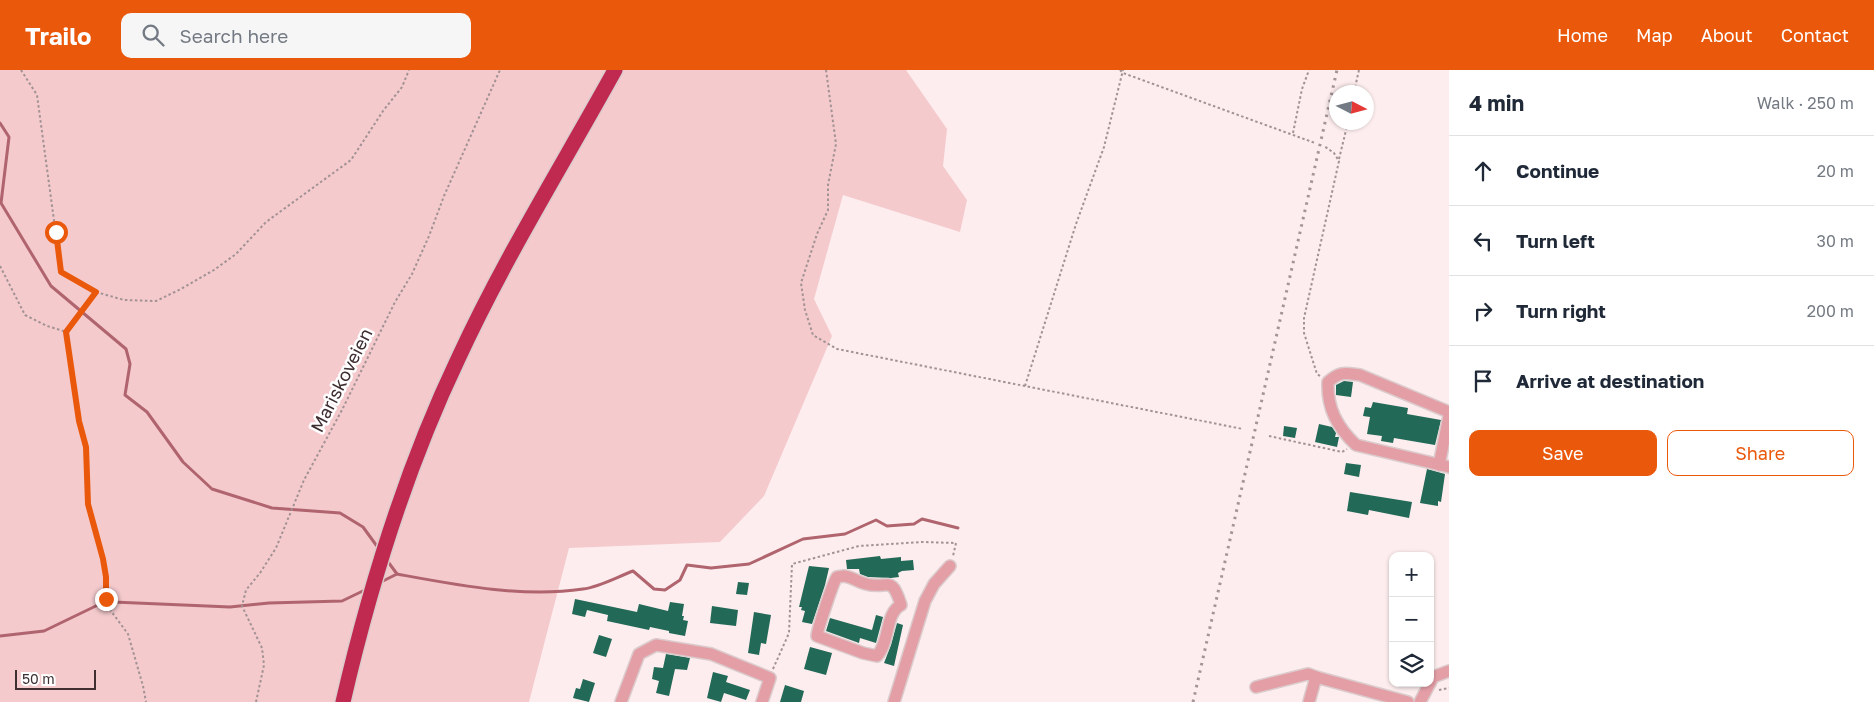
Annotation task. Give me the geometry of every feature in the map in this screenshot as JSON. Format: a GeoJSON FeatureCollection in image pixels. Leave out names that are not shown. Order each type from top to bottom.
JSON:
{"type":"FeatureCollection","features":[{"type":"Feature","properties":{"kind":"highway"},"geometry":{"type":"LineString","coordinates":[[335,702],[374,553],[424,416],[480,294],[606,70]]}},
{"type":"Feature","properties":{"kind":"highway"},"geometry":{"type":"LineString","coordinates":[[343,702],[385,548],[405,486],[442,393],[500,274],[615,70]]}},
{"type":"Feature","properties":{"kind":"street"},"geometry":{"type":"LineString","coordinates":[[1449,412],[1360,375],[1336,374],[1328,382],[1328,393],[1333,416],[1346,435],[1356,445],[1444,466],[1449,416]]}},
{"type":"Feature","properties":{"kind":"street"},"geometry":{"type":"LineString","coordinates":[[894,702],[922,611],[934,584],[950,566]]}},
{"type":"Feature","properties":{"kind":"street"},"geometry":{"type":"LineString","coordinates":[[844,576],[868,585],[889,585],[897,592],[900,605],[893,612],[882,651],[877,656],[863,653],[817,636],[817,631],[836,577],[844,576]]}},
{"type":"Feature","properties":{"kind":"street"},"geometry":{"type":"LineString","coordinates":[[900,605],[922,611]]}},
{"type":"Feature","properties":{"kind":"street"},"geometry":{"type":"LineString","coordinates":[[621,702],[639,654],[656,645],[711,654],[770,678],[762,702]]}},
{"type":"Feature","properties":{"kind":"street"},"geometry":{"type":"LineString","coordinates":[[1434,677],[1449,670]]}},
{"type":"Feature","properties":{"kind":"street"},"geometry":{"type":"LineString","coordinates":[[1256,687],[1308,674],[1408,702]]}},
{"type":"Feature","properties":{"kind":"street"},"geometry":{"type":"LineString","coordinates":[[1309,702],[1316,676]]}},
{"type":"Feature","properties":{"kind":"street"},"geometry":{"type":"LineString","coordinates":[[1420,702],[1428,687]]}},
{"type":"Feature","properties":{"kind":"path"},"geometry":{"type":"LineString","coordinates":[[21,70],[37,95],[61,272],[96,292],[124,300],[156,301],[181,289],[236,254],[266,222],[351,160],[402,87],[409,70]]}},
{"type":"Feature","properties":{"kind":"path","name":"Mariskoveien"},"geometry":{"type":"LineString","coordinates":[[256,702],[264,665],[262,648],[242,606],[246,590],[276,548],[304,480],[342,410],[395,302],[412,274],[444,196],[500,70]]}},
{"type":"Feature","properties":{"kind":"path"},"geometry":{"type":"LineString","coordinates":[[826,70],[836,144],[828,185],[828,210],[817,234],[801,283],[805,310],[813,335],[837,349],[1243,429]]}},
{"type":"Feature","properties":{"kind":"path"},"geometry":{"type":"LineString","coordinates":[[1292,134],[1302,89],[1309,70]]}},
{"type":"Feature","properties":{"kind":"path"},"geometry":{"type":"LineString","coordinates":[[1356,85],[1359,70]]}},
{"type":"Feature","properties":{"kind":"path"},"geometry":{"type":"LineString","coordinates":[[1025,386],[1076,224],[1104,147],[1122,71],[1315,143]]}},
{"type":"Feature","properties":{"kind":"path"},"geometry":{"type":"LineString","coordinates":[[1328,382],[1317,374],[1304,333],[1304,318],[1346,130]]}},
{"type":"Feature","properties":{"kind":"path"},"geometry":{"type":"LineString","coordinates":[[1324,146],[1330,149],[1339,161]]}},
{"type":"Feature","properties":{"kind":"path"},"geometry":{"type":"LineString","coordinates":[[0,266],[25,315],[46,326],[66,332]]}},
{"type":"Feature","properties":{"kind":"path"},"geometry":{"type":"LineString","coordinates":[[96,292],[66,332],[79,421],[86,447],[88,504],[103,559],[106,577],[106,599],[108,606],[128,634],[146,702]]}},
{"type":"Feature","properties":{"kind":"path"},"geometry":{"type":"LineString","coordinates":[[1269,436],[1342,452],[1356,445]]}},
{"type":"Feature","properties":{"kind":"shaded area"},"geometry":{"type":"Polygon","coordinates":[[[0,70],[906,70],[947,129],[943,166],[967,200],[960,232],[843,195],[814,299],[832,336],[764,496],[720,542],[569,548],[529,702],[0,702],[0,70]]]}},
{"type":"Feature","properties":{"kind":"building"},"geometry":{"type":"Polygon","coordinates":[[[1344,381],[1353,382],[1351,397],[1336,395],[1336,385],[1344,381]]]}},
{"type":"Feature","properties":{"kind":"building"},"geometry":{"type":"Polygon","coordinates":[[[1373,402],[1408,408],[1407,414],[1441,420],[1435,445],[1394,438],[1393,443],[1381,441],[1382,436],[1367,434],[1370,417],[1363,416],[1365,407],[1371,408],[1373,402]]]}},
{"type":"Feature","properties":{"kind":"building"},"geometry":{"type":"Polygon","coordinates":[[[1319,424],[1332,427],[1336,433],[1335,437],[1339,437],[1337,447],[1315,442],[1319,424]]]}},
{"type":"Feature","properties":{"kind":"building"},"geometry":{"type":"Polygon","coordinates":[[[1284,426],[1297,428],[1295,438],[1283,436],[1284,426]]]}},
{"type":"Feature","properties":{"kind":"building"},"geometry":{"type":"Polygon","coordinates":[[[1346,463],[1361,465],[1359,477],[1344,474],[1346,463]]]}},
{"type":"Feature","properties":{"kind":"building"},"geometry":{"type":"Polygon","coordinates":[[[1427,469],[1445,474],[1441,502],[1438,501],[1438,506],[1420,503],[1427,469]]]}},
{"type":"Feature","properties":{"kind":"building"},"geometry":{"type":"Polygon","coordinates":[[[1350,492],[1412,502],[1409,518],[1369,510],[1368,515],[1347,511],[1350,492]]]}},
{"type":"Feature","properties":{"kind":"building"},"geometry":{"type":"Polygon","coordinates":[[[880,556],[881,559],[901,557],[901,561],[913,560],[914,570],[902,571],[898,573],[899,577],[891,578],[868,577],[860,574],[859,569],[847,569],[846,560],[880,556]]]}},
{"type":"Feature","properties":{"kind":"building"},"geometry":{"type":"Polygon","coordinates":[[[809,566],[829,568],[812,624],[802,622],[805,611],[801,610],[802,607],[799,607],[809,566]]]}},
{"type":"Feature","properties":{"kind":"building"},"geometry":{"type":"Polygon","coordinates":[[[738,582],[749,583],[747,595],[736,594],[738,582]]]}},
{"type":"Feature","properties":{"kind":"building"},"geometry":{"type":"Polygon","coordinates":[[[575,599],[637,612],[639,604],[668,611],[670,602],[684,604],[682,616],[684,616],[683,620],[688,621],[685,636],[650,627],[649,630],[607,621],[608,615],[587,610],[585,617],[572,614],[575,599]]]}},
{"type":"Feature","properties":{"kind":"building"},"geometry":{"type":"Polygon","coordinates":[[[712,606],[738,610],[736,626],[710,623],[712,606]]]}},
{"type":"Feature","properties":{"kind":"building"},"geometry":{"type":"Polygon","coordinates":[[[754,612],[771,615],[766,644],[761,643],[759,655],[748,653],[754,612]]]}},
{"type":"Feature","properties":{"kind":"building"},"geometry":{"type":"Polygon","coordinates":[[[876,615],[883,617],[876,643],[860,638],[859,643],[826,631],[830,618],[872,630],[876,615]]]}},
{"type":"Feature","properties":{"kind":"building"},"geometry":{"type":"Polygon","coordinates":[[[897,623],[903,625],[894,666],[884,663],[897,623]]]}},
{"type":"Feature","properties":{"kind":"building"},"geometry":{"type":"Polygon","coordinates":[[[599,635],[612,639],[606,657],[593,653],[599,635]]]}},
{"type":"Feature","properties":{"kind":"building"},"geometry":{"type":"Polygon","coordinates":[[[810,647],[832,653],[826,675],[804,669],[810,647]]]}},
{"type":"Feature","properties":{"kind":"building"},"geometry":{"type":"Polygon","coordinates":[[[666,654],[690,658],[687,670],[675,669],[669,696],[656,693],[659,681],[652,679],[654,667],[663,668],[666,654]]]}},
{"type":"Feature","properties":{"kind":"building"},"geometry":{"type":"Polygon","coordinates":[[[713,672],[728,676],[726,682],[750,690],[746,700],[724,693],[721,702],[707,698],[713,672]]]}},
{"type":"Feature","properties":{"kind":"building"},"geometry":{"type":"Polygon","coordinates":[[[583,679],[595,683],[589,702],[573,698],[576,688],[580,689],[583,679]]]}},
{"type":"Feature","properties":{"kind":"building"},"geometry":{"type":"Polygon","coordinates":[[[785,685],[804,691],[801,702],[780,702],[785,685]]]}},
{"type":"Feature","properties":{"kind":"waterway"},"geometry":{"type":"LineString","coordinates":[[0,123],[9,137],[1,203],[51,286],[126,349],[130,364],[125,395],[147,412],[183,462],[212,489],[272,508],[340,513],[363,527],[379,549]]}},
{"type":"Feature","properties":{"kind":"waterway"},"geometry":{"type":"LineString","coordinates":[[386,559],[397,574],[490,589],[537,592],[583,589],[602,584],[633,571],[654,589],[665,590],[680,580],[687,565],[711,568],[749,564],[803,539],[845,534],[876,520],[887,526],[914,524],[922,519],[958,528]]}},
{"type":"Feature","properties":{"kind":"waterway"},"geometry":{"type":"LineString","coordinates":[[379,583],[397,574]]}},
{"type":"Feature","properties":{"kind":"waterway"},"geometry":{"type":"LineString","coordinates":[[0,636],[44,631],[102,603],[230,607],[269,603],[342,601],[367,589]]}},
{"type":"Feature","properties":{"kind":"railway"},"geometry":{"type":"LineString","coordinates":[[1193,702],[1337,70]]}},
{"type":"Feature","properties":{"kind":"route"},"geometry":{"type":"LineString","coordinates":[[56,232],[61,272],[96,292],[66,332],[79,421],[86,447],[88,504],[103,559],[106,577],[106,599]]}}]}
